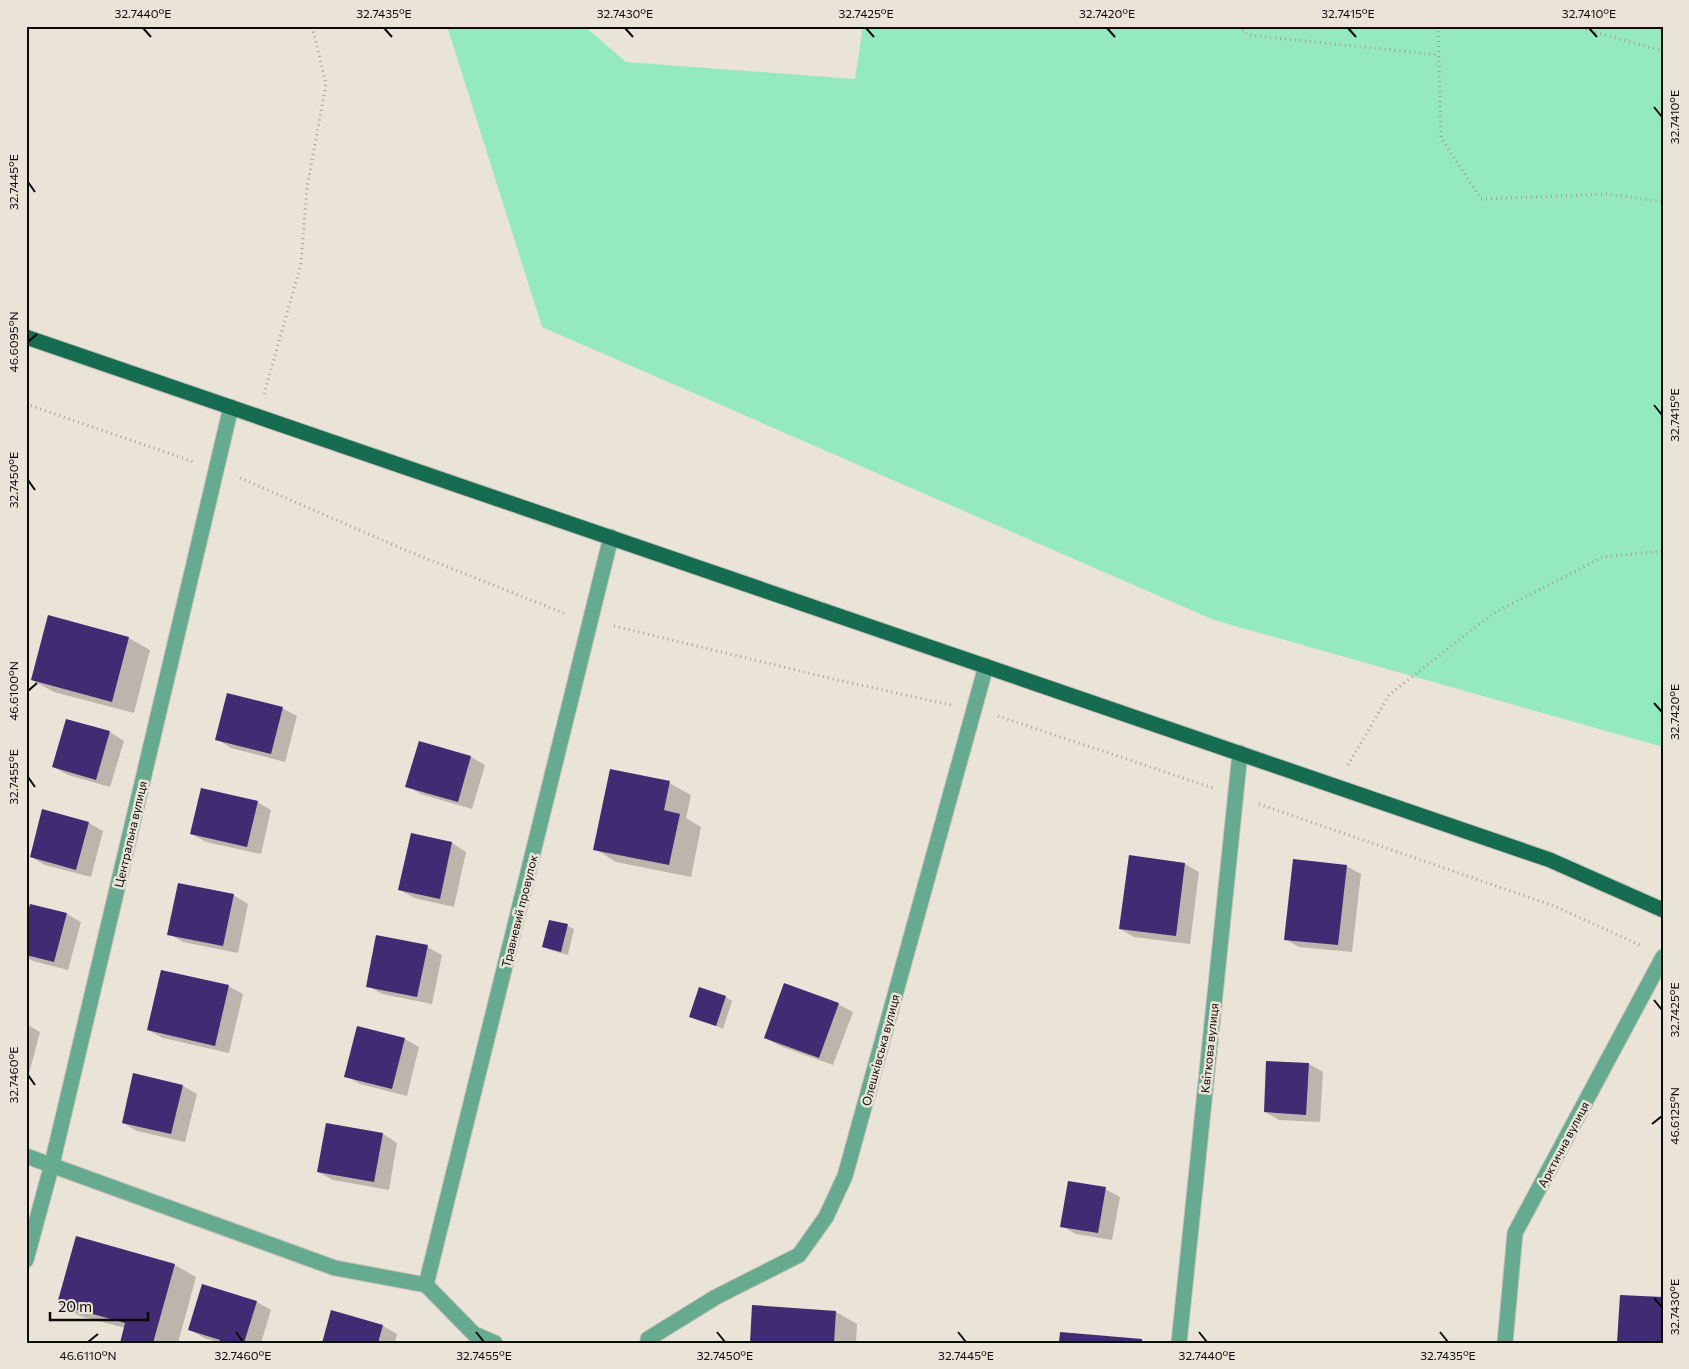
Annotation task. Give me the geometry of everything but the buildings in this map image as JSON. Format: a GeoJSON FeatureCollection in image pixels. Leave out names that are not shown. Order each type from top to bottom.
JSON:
{"type":"FeatureCollection","features":[{"type":"Feature","properties":{"kind":"main road"},"geometry":{"type":"LineString","coordinates":[[26,337],[1550,860],[1663,910]]}},
{"type":"Feature","properties":{"kind":"lane","name":"Центральна вулиця"},"geometry":{"type":"LineString","coordinates":[[26,1260],[52,1164],[231,407]]}},
{"type":"Feature","properties":{"kind":"lane","name":"Травневий провулок"},"geometry":{"type":"LineString","coordinates":[[426,1285],[611,538]]}},
{"type":"Feature","properties":{"kind":"lane","name":"Олешківська вулиця"},"geometry":{"type":"LineString","coordinates":[[646,1342],[716,1297],[799,1255],[826,1217],[845,1176],[986,666]]}},
{"type":"Feature","properties":{"kind":"lane","name":"Квіткова вулиця"},"geometry":{"type":"LineString","coordinates":[[1179,1343],[1240,753]]}},
{"type":"Feature","properties":{"kind":"lane","name":"Арктична вулиця"},"geometry":{"type":"LineString","coordinates":[[1505,1343],[1515,1233],[1663,957]]}},
{"type":"Feature","properties":{"kind":"lane"},"geometry":{"type":"LineString","coordinates":[[26,1156],[335,1268],[426,1285],[480,1338],[495,1343]]}},
{"type":"Feature","properties":{"kind":"path"},"geometry":{"type":"LineString","coordinates":[[257,416],[301,264],[306,188],[326,84],[312,26]]}},
{"type":"Feature","properties":{"kind":"path"},"geometry":{"type":"LineString","coordinates":[[1239,26],[1248,35],[1438,55]]}},
{"type":"Feature","properties":{"kind":"path"},"geometry":{"type":"LineString","coordinates":[[1438,26],[1441,138],[1481,199],[1608,194],[1663,202]]}},
{"type":"Feature","properties":{"kind":"path"},"geometry":{"type":"LineString","coordinates":[[1583,26],[1584,29],[1663,52]]}},
{"type":"Feature","properties":{"kind":"path"},"geometry":{"type":"LineString","coordinates":[[26,404],[237,477],[405,550],[559,612],[833,679],[996,716],[1554,906],[1645,947]]}},
{"type":"Feature","properties":{"kind":"path"},"geometry":{"type":"LineString","coordinates":[[1335,786],[1389,695],[1492,614],[1603,557],[1663,551]]}},
{"type":"Feature","properties":{"kind":"green space"},"geometry":{"type":"Polygon","coordinates":[[[447,26],[584,26],[626,62],[855,79],[863,26],[1663,26],[1663,747],[1214,620],[542,327],[447,26]]]}}]}
